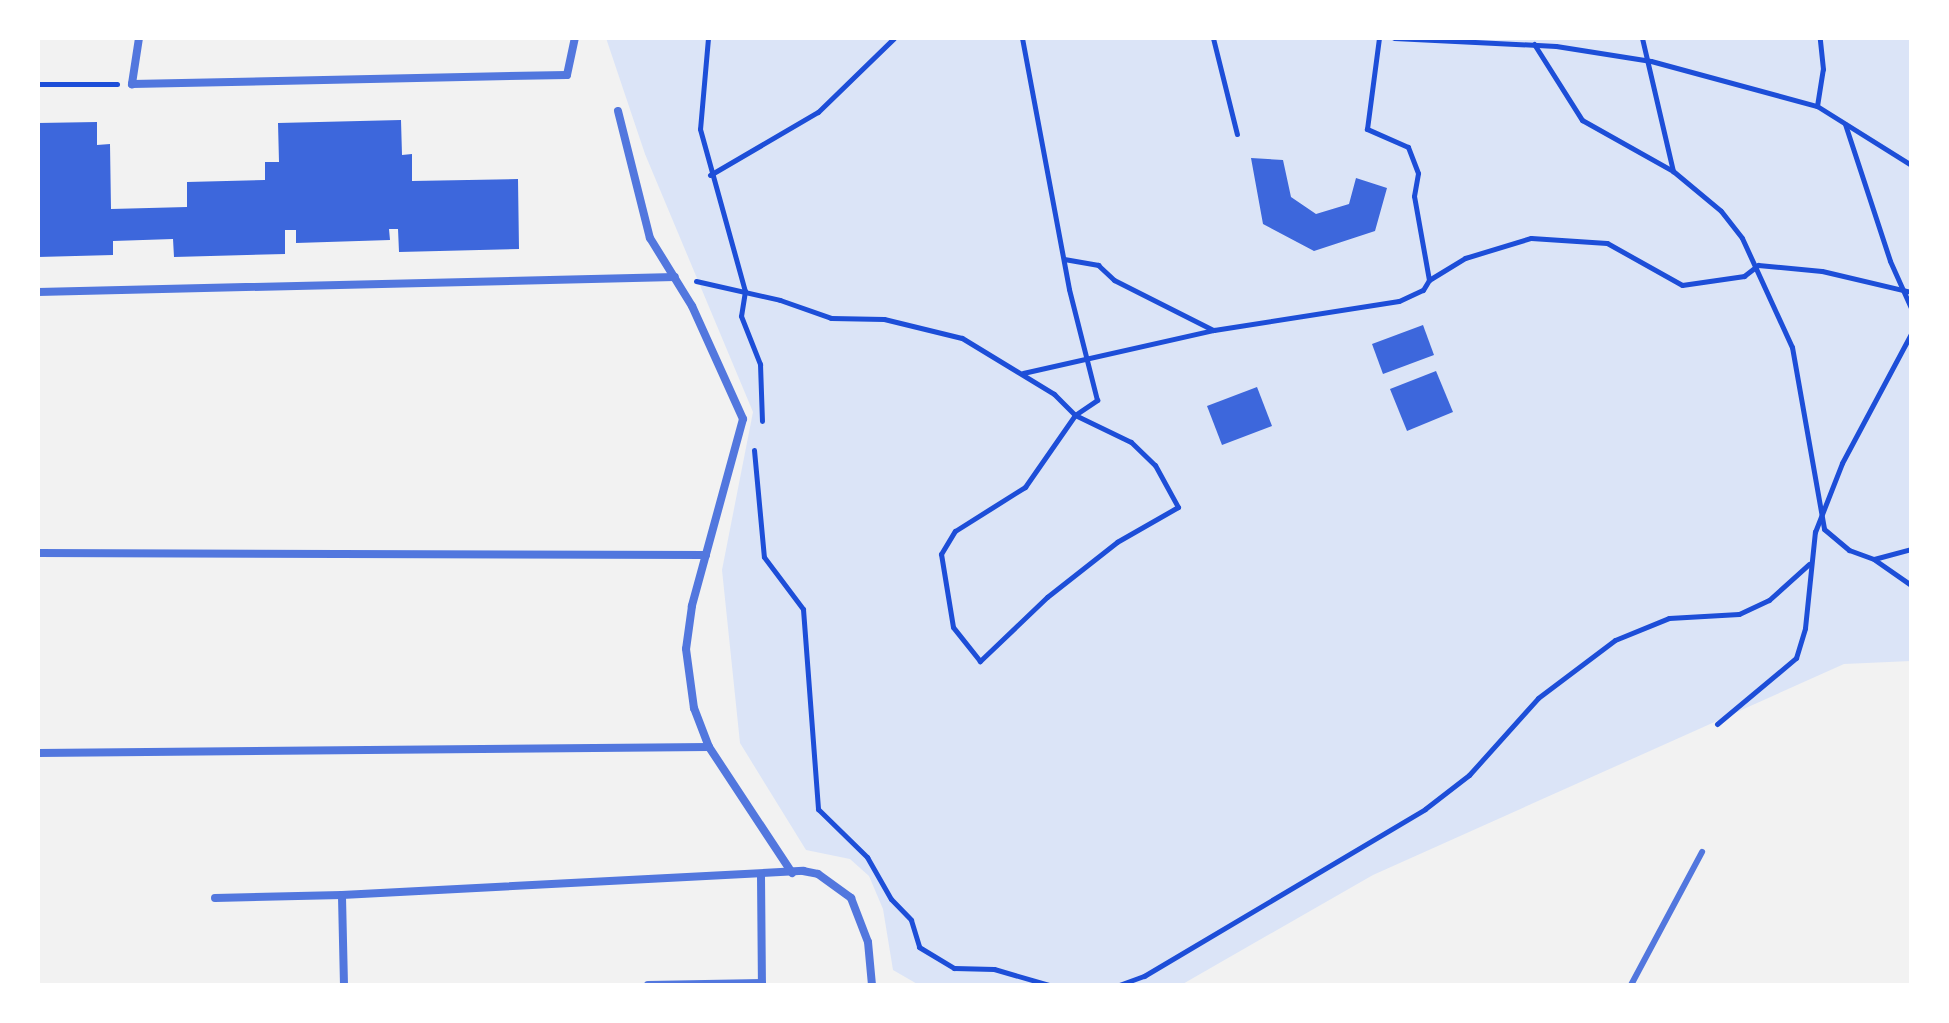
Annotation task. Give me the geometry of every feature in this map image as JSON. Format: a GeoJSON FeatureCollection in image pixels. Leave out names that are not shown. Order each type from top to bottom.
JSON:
{"type":"FeatureCollection","features":[{"type":"Feature","properties":{"kind":"street"},"geometry":{"type":"LineString","coordinates":[[139,38],[132,84],[567,75],[575,38]]}},
{"type":"Feature","properties":{"kind":"street"},"geometry":{"type":"LineString","coordinates":[[618,111],[643,221],[675,277],[743,419],[706,555],[686,649],[694,708],[709,747],[792,873]]}},
{"type":"Feature","properties":{"kind":"street"},"geometry":{"type":"LineString","coordinates":[[38,292],[675,277]]}},
{"type":"Feature","properties":{"kind":"street"},"geometry":{"type":"LineString","coordinates":[[38,553],[706,555]]}},
{"type":"Feature","properties":{"kind":"street"},"geometry":{"type":"LineString","coordinates":[[38,753],[709,747]]}},
{"type":"Feature","properties":{"kind":"street"},"geometry":{"type":"LineString","coordinates":[[215,898],[818,874],[851,898],[868,942],[872,985]]}},
{"type":"Feature","properties":{"kind":"street"},"geometry":{"type":"LineString","coordinates":[[648,985],[762,984],[761,876]]}},
{"type":"Feature","properties":{"kind":"street"},"geometry":{"type":"LineString","coordinates":[[342,895],[344,985]]}},
{"type":"Feature","properties":{"kind":"lane"},"geometry":{"type":"LineString","coordinates":[[1631,985],[1702,852]]}},
{"type":"Feature","properties":{"kind":"path"},"geometry":{"type":"LineString","coordinates":[[708,38],[700,129],[710,175],[745,291],[741,316],[760,364],[763,407],[758,433]]}},
{"type":"Feature","properties":{"kind":"path"},"geometry":{"type":"LineString","coordinates":[[710,175],[827,105],[894,38]]}},
{"type":"Feature","properties":{"kind":"path"},"geometry":{"type":"LineString","coordinates":[[675,277],[745,291],[831,318],[884,319],[962,338],[1022,373],[1075,415],[1131,442],[1155,465],[1178,507],[1117,542],[1047,597],[980,661],[953,627],[941,554],[955,531],[1025,487],[1075,415],[1097,400],[1064,259],[1022,38]]}},
{"type":"Feature","properties":{"kind":"path"},"geometry":{"type":"LineString","coordinates":[[1213,38],[1237,134]]}},
{"type":"Feature","properties":{"kind":"path"},"geometry":{"type":"LineString","coordinates":[[1379,38],[1367,129],[1408,147],[1418,173],[1414,196],[1429,280]]}},
{"type":"Feature","properties":{"kind":"path"},"geometry":{"type":"LineString","coordinates":[[1394,38],[1534,44],[1651,61],[1817,106],[1911,165]]}},
{"type":"Feature","properties":{"kind":"path"},"geometry":{"type":"LineString","coordinates":[[1642,38],[1651,61],[1673,171]]}},
{"type":"Feature","properties":{"kind":"path"},"geometry":{"type":"LineString","coordinates":[[1817,106],[1823,69],[1820,38]]}},
{"type":"Feature","properties":{"kind":"path"},"geometry":{"type":"LineString","coordinates":[[1534,44],[1582,120],[1673,171],[1721,211],[1758,265],[1792,347],[1824,529],[1849,550],[1874,559],[1911,585]]}},
{"type":"Feature","properties":{"kind":"path"},"geometry":{"type":"LineString","coordinates":[[38,84],[132,84]]}},
{"type":"Feature","properties":{"kind":"path"},"geometry":{"type":"LineString","coordinates":[[1845,123],[1901,288],[1911,308]]}},
{"type":"Feature","properties":{"kind":"path"},"geometry":{"type":"LineString","coordinates":[[1022,373],[1214,330],[1399,301],[1423,290],[1429,280],[1465,258],[1531,238],[1607,243],[1656,275],[1682,285],[1744,276],[1758,265],[1911,292]]}},
{"type":"Feature","properties":{"kind":"path"},"geometry":{"type":"LineString","coordinates":[[1064,259],[1098,265],[1114,280],[1214,330]]}},
{"type":"Feature","properties":{"kind":"path"},"geometry":{"type":"LineString","coordinates":[[1717,724],[1796,658],[1805,628],[1809,564],[1822,517],[1842,463],[1911,334]]}},
{"type":"Feature","properties":{"kind":"path"},"geometry":{"type":"LineString","coordinates":[[756,443],[753,471],[762,512],[764,557],[803,609],[818,809],[867,857],[891,899],[911,920],[919,947],[954,968],[994,969],[1049,985]]}},
{"type":"Feature","properties":{"kind":"path"},"geometry":{"type":"LineString","coordinates":[[1874,559],[1911,549]]}},
{"type":"Feature","properties":{"kind":"path"},"geometry":{"type":"LineString","coordinates":[[1119,985],[1144,976],[1425,809],[1469,775],[1538,698],[1615,640],[1669,618],[1739,614],[1769,600],[1809,564]]}},
{"type":"Feature","properties":{"kind":"shaded area"},"geometry":{"type":"Polygon","coordinates":[[[606,38],[1911,38],[1911,661],[1844,664],[1373,875],[1181,985],[919,985],[893,970],[883,909],[869,876],[850,859],[806,850],[740,743],[722,570],[753,412],[645,154],[606,38]]]}},
{"type":"Feature","properties":{"kind":"building"},"geometry":{"type":"Polygon","coordinates":[[[401,120],[402,155],[412,154],[412,181],[518,179],[519,249],[399,252],[398,229],[389,229],[390,240],[296,243],[296,230],[285,230],[285,254],[174,257],[173,239],[113,241],[113,255],[38,257],[38,123],[97,122],[97,145],[110,144],[111,209],[187,207],[187,182],[265,180],[265,162],[279,162],[278,123],[401,120]]]}},
{"type":"Feature","properties":{"kind":"building"},"geometry":{"type":"Polygon","coordinates":[[[1251,158],[1283,160],[1291,197],[1316,214],[1349,204],[1356,178],[1387,188],[1375,231],[1314,251],[1263,224],[1251,158]]]}},
{"type":"Feature","properties":{"kind":"building"},"geometry":{"type":"Polygon","coordinates":[[[1423,325],[1434,355],[1383,374],[1372,344],[1423,325]]]}},
{"type":"Feature","properties":{"kind":"building"},"geometry":{"type":"Polygon","coordinates":[[[1436,371],[1453,412],[1407,431],[1390,389],[1436,371]]]}},
{"type":"Feature","properties":{"kind":"building"},"geometry":{"type":"Polygon","coordinates":[[[1257,387],[1272,426],[1222,445],[1207,406],[1257,387]]]}}]}
